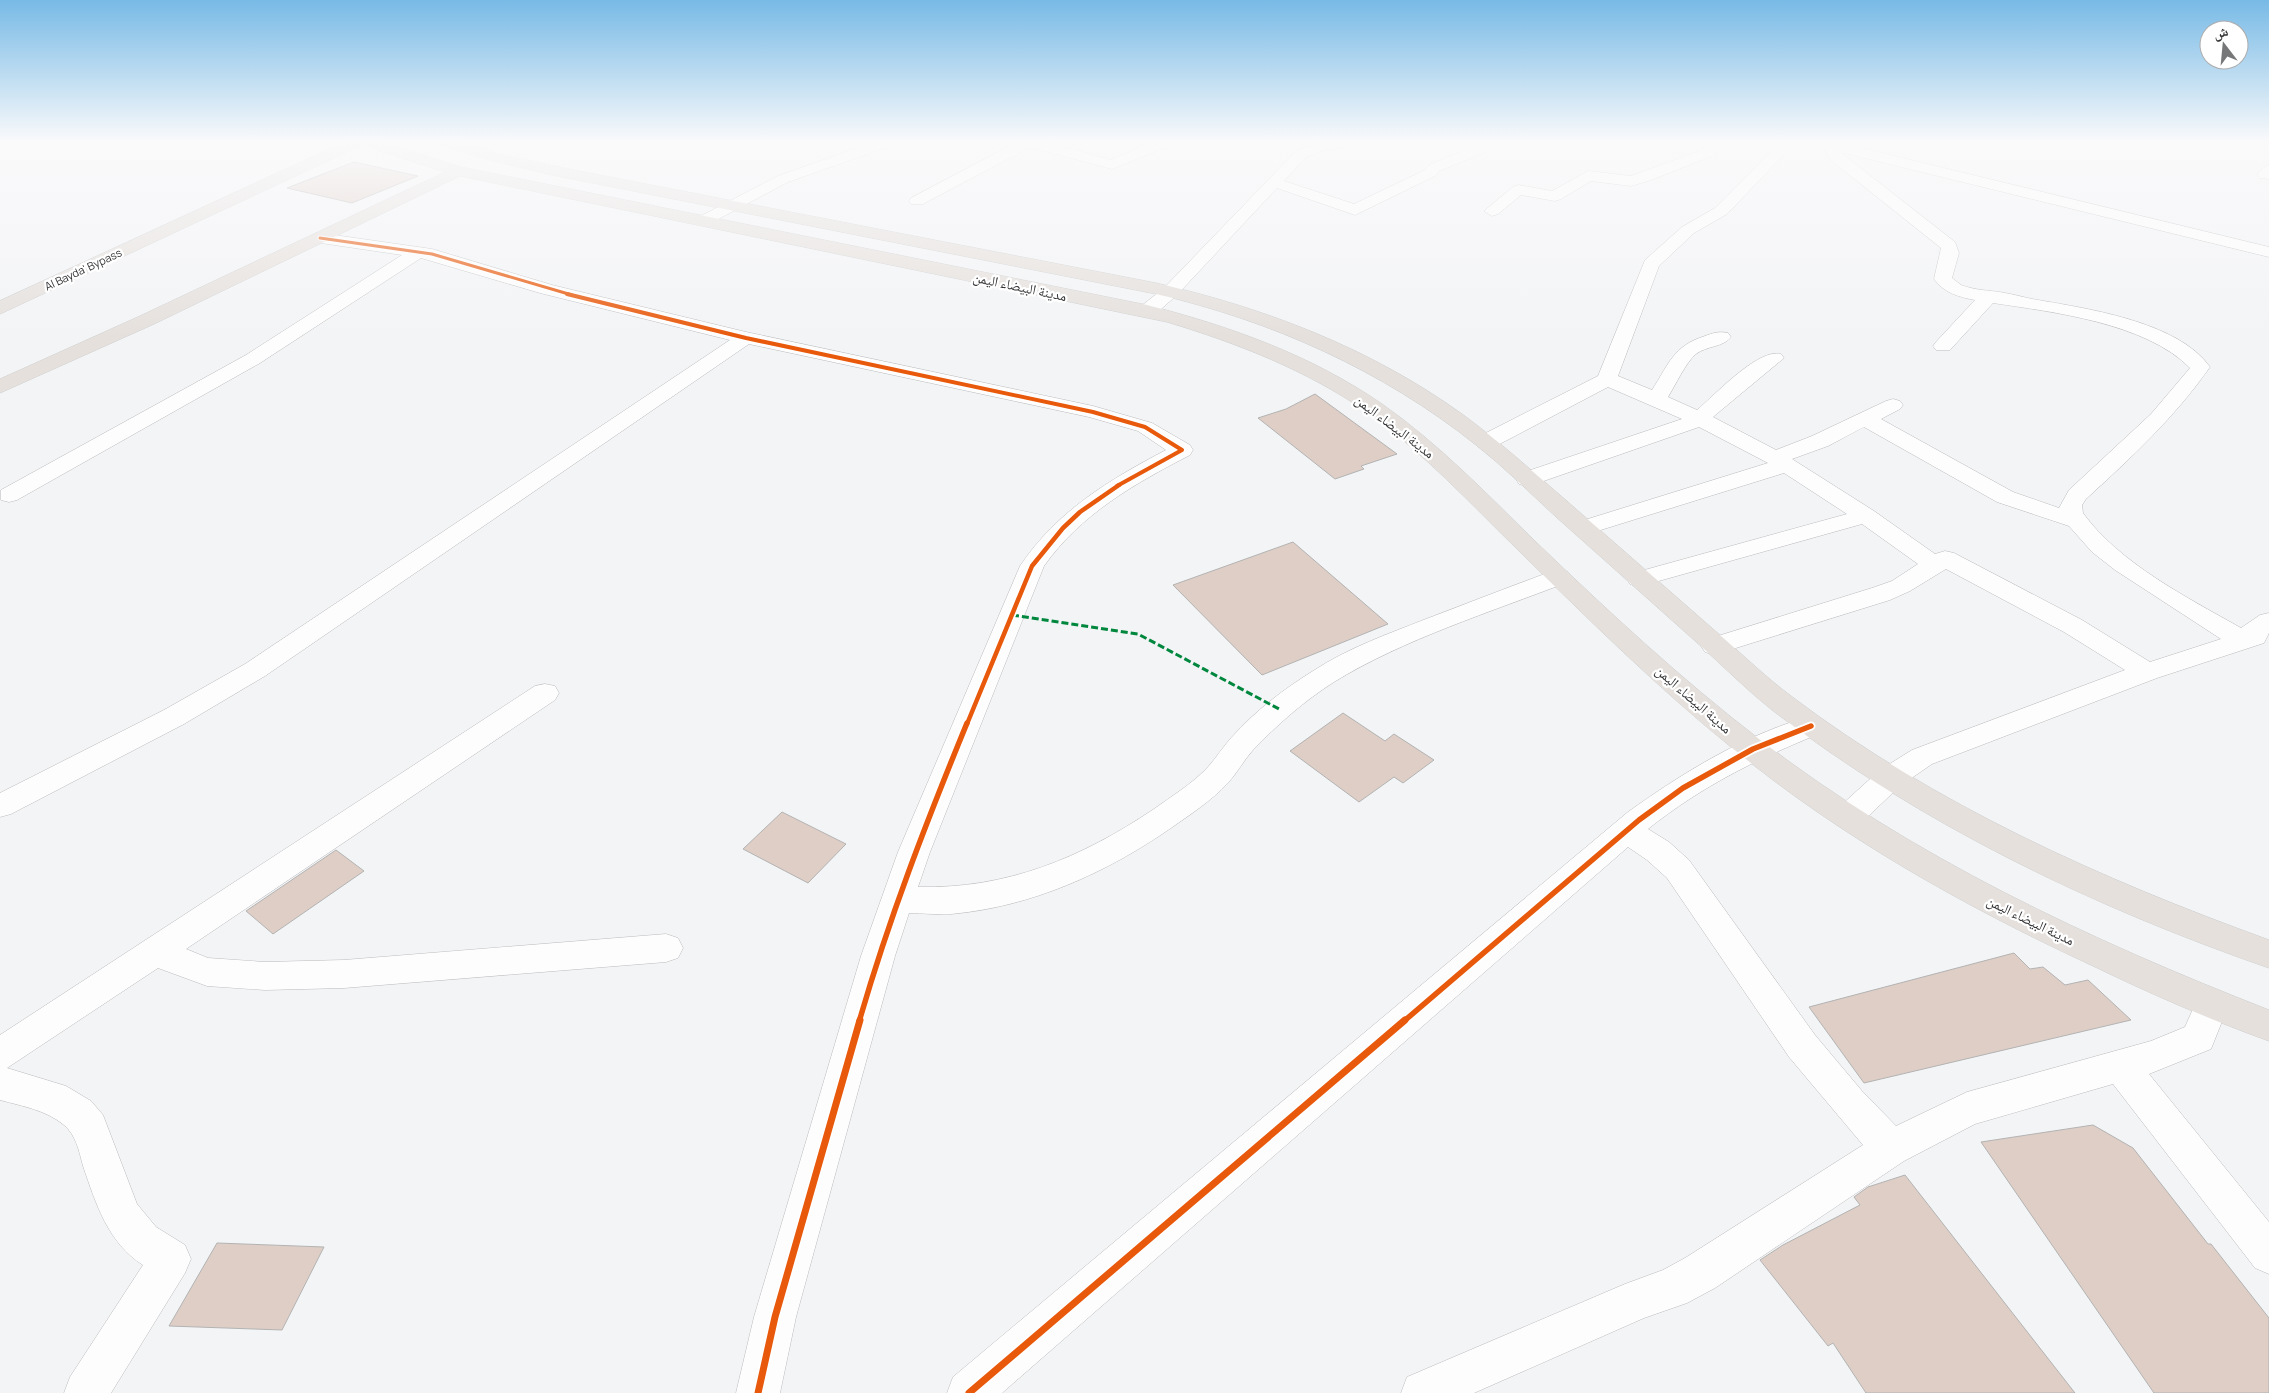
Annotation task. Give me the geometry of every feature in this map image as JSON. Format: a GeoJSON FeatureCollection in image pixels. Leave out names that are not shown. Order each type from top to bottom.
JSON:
{"type":"FeatureCollection","features":[{"type":"Feature","properties":{"kind":"main road","name":"Al Bayda' Bypass"},"geometry":{"type":"LineString","coordinates":[[0,308],[217,207]]}},
{"type":"Feature","properties":{"kind":"main road"},"geometry":{"type":"LineString","coordinates":[[0,387],[384,207]]}},
{"type":"Feature","properties":{"kind":"main road","name":"مدينة البيضاء اليمن"},"geometry":{"type":"LineString","coordinates":[[634,207],[1147,311],[1208,328],[1268,350],[1349,391],[1419,441],[1559,577],[1676,684],[1752,749],[1849,816],[1930,868],[2004,908],[2212,1004],[2269,1026]]}},
{"type":"Feature","properties":{"kind":"main road","name":"مدينة البيضاء اليمن"},"geometry":{"type":"LineString","coordinates":[[733,207],[1170,292],[1259,317],[1347,353],[1423,396],[1486,442],[1714,646],[1811,726],[1890,778],[2038,857],[2141,904],[2269,954]]}},
{"type":"Feature","properties":{"kind":"street"},"geometry":{"type":"LineString","coordinates":[[703,221],[726,207]]}},
{"type":"Feature","properties":{"kind":"street"},"geometry":{"type":"LineString","coordinates":[[1147,311],[1170,292],[1250,207]]}},
{"type":"Feature","properties":{"kind":"street"},"geometry":{"type":"LineString","coordinates":[[1346,207],[1355,210],[1361,207]]}},
{"type":"Feature","properties":{"kind":"street"},"geometry":{"type":"LineString","coordinates":[[1492,211],[1497,207]]}},
{"type":"Feature","properties":{"kind":"street"},"geometry":{"type":"LineString","coordinates":[[1486,442],[1606,379],[1651,264],[1688,230],[1725,207]]}},
{"type":"Feature","properties":{"kind":"street"},"geometry":{"type":"LineString","coordinates":[[1899,207],[1949,246],[1950,253],[1943,279],[1946,284],[1959,290],[2065,310],[2120,324],[2164,340],[2194,358],[2200,367],[2168,411],[2077,495],[2071,512],[2075,521],[2101,546],[2143,577],[2242,640]]}},
{"type":"Feature","properties":{"kind":"street"},"geometry":{"type":"LineString","coordinates":[[2084,207],[2269,252]]}},
{"type":"Feature","properties":{"kind":"street"},"geometry":{"type":"LineString","coordinates":[[320,238],[418,252],[546,289],[746,338],[1093,412],[1144,427],[1182,450],[1086,505],[1063,525],[1032,566],[896,900],[878,956],[778,1308],[758,1393]]}},
{"type":"Feature","properties":{"kind":"street"},"geometry":{"type":"LineString","coordinates":[[9,494],[253,359],[418,252]]}},
{"type":"Feature","properties":{"kind":"street"},"geometry":{"type":"LineString","coordinates":[[1943,346],[1969,316],[1990,296]]}},
{"type":"Feature","properties":{"kind":"street"},"geometry":{"type":"LineString","coordinates":[[1656,400],[1687,351],[1721,337]]}},
{"type":"Feature","properties":{"kind":"street"},"geometry":{"type":"LineString","coordinates":[[0,806],[174,717],[263,665],[746,338]]}},
{"type":"Feature","properties":{"kind":"street"},"geometry":{"type":"LineString","coordinates":[[1527,479],[1698,420],[1760,366],[1774,358]]}},
{"type":"Feature","properties":{"kind":"street"},"geometry":{"type":"LineString","coordinates":[[1606,379],[1733,435],[1866,516],[1936,566]]}},
{"type":"Feature","properties":{"kind":"street"},"geometry":{"type":"LineString","coordinates":[[1583,528],[1780,462],[1893,405]]}},
{"type":"Feature","properties":{"kind":"street"},"geometry":{"type":"LineString","coordinates":[[1865,418],[2005,496],[2075,521]]}},
{"type":"Feature","properties":{"kind":"street"},"geometry":{"type":"LineString","coordinates":[[1639,579],[1866,516]]}},
{"type":"Feature","properties":{"kind":"street"},"geometry":{"type":"LineString","coordinates":[[1714,646],[1858,603],[1901,586],[1936,566],[1946,558],[2073,626],[2147,672]]}},
{"type":"Feature","properties":{"kind":"street"},"geometry":{"type":"LineString","coordinates":[[896,900],[950,901],[994,894],[1044,881],[1084,864],[1129,841],[1196,795],[1218,775],[1242,744],[1284,704],[1332,671],[1373,649],[1559,577]]}},
{"type":"Feature","properties":{"kind":"street"},"geometry":{"type":"LineString","coordinates":[[2242,640],[2269,621]]}},
{"type":"Feature","properties":{"kind":"street"},"geometry":{"type":"LineString","coordinates":[[1849,816],[1890,778],[1922,757],[2147,672],[2242,640],[2269,634]]}},
{"type":"Feature","properties":{"kind":"street"},"geometry":{"type":"LineString","coordinates":[[0,1055],[545,693]]}},
{"type":"Feature","properties":{"kind":"street"},"geometry":{"type":"LineString","coordinates":[[969,1393],[1626,831],[1683,788],[1752,749],[1811,726]]}},
{"type":"Feature","properties":{"kind":"street"},"geometry":{"type":"LineString","coordinates":[[1626,831],[1658,851],[1678,869],[1802,1046],[1849,1103],[1891,1148]]}},
{"type":"Feature","properties":{"kind":"street"},"geometry":{"type":"LineString","coordinates":[[154,952],[207,972],[265,976],[344,974],[666,948]]}},
{"type":"Feature","properties":{"kind":"street"},"geometry":{"type":"LineString","coordinates":[[1423,1393],[1640,1299],[1672,1288],[1700,1273],[1891,1148],[1968,1109],[2161,1054],[2198,1038],[2212,1004]]}},
{"type":"Feature","properties":{"kind":"street"},"geometry":{"type":"LineString","coordinates":[[2120,1065],[2269,1254]]}},
{"type":"Feature","properties":{"kind":"street"},"geometry":{"type":"LineString","coordinates":[[0,1083],[53,1098],[78,1113],[90,1128],[110,1188],[123,1218],[142,1241],[171,1259],[86,1393]]}},
{"type":"Feature","properties":{"kind":"building"},"geometry":{"type":"Polygon","coordinates":[[[1315,394],[1397,454],[1361,466],[1364,469],[1335,479],[1258,418],[1286,409],[1315,394]]]}},
{"type":"Feature","properties":{"kind":"building"},"geometry":{"type":"Polygon","coordinates":[[[1293,542],[1388,624],[1262,675],[1173,585],[1293,542]]]}},
{"type":"Feature","properties":{"kind":"building"},"geometry":{"type":"Polygon","coordinates":[[[1343,713],[1385,741],[1394,734],[1434,760],[1403,783],[1394,777],[1359,802],[1290,751],[1343,713]]]}},
{"type":"Feature","properties":{"kind":"building"},"geometry":{"type":"Polygon","coordinates":[[[782,812],[846,844],[808,883],[743,849],[782,812]]]}},
{"type":"Feature","properties":{"kind":"building"},"geometry":{"type":"Polygon","coordinates":[[[336,850],[364,871],[273,934],[246,911],[336,850]]]}},
{"type":"Feature","properties":{"kind":"building"},"geometry":{"type":"Polygon","coordinates":[[[2014,953],[2030,969],[2043,967],[2065,985],[2088,980],[2131,1020],[1864,1083],[1809,1007],[2014,953]]]}},
{"type":"Feature","properties":{"kind":"building"},"geometry":{"type":"Polygon","coordinates":[[[2093,1125],[2133,1148],[2269,1318],[2269,1393],[2154,1393],[1981,1142],[2093,1125]]]}},
{"type":"Feature","properties":{"kind":"building"},"geometry":{"type":"Polygon","coordinates":[[[1905,1175],[2075,1393],[1866,1393],[1833,1343],[1828,1346],[1760,1260],[1783,1245],[1860,1205],[1854,1197],[1868,1187],[1905,1175]]]}},
{"type":"Feature","properties":{"kind":"building"},"geometry":{"type":"Polygon","coordinates":[[[217,1243],[324,1247],[282,1330],[169,1326],[217,1243]]]}},
{"type":"Feature","properties":{"kind":"marked path"},"geometry":{"type":"LineString","coordinates":[[1012,615],[1138,634],[1279,709]]}},
{"type":"Feature","properties":{"kind":"cycle path"},"geometry":{"type":"LineString","coordinates":[[320,238],[432,254],[546,289],[746,338],[1093,412],[1145,427],[1182,450],[1118,485],[1080,512],[1063,528],[1032,566],[914,852],[878,956],[775,1317],[758,1393]]}},
{"type":"Feature","properties":{"kind":"cycle path"},"geometry":{"type":"LineString","coordinates":[[969,1393],[1639,820],[1683,788],[1753,749],[1811,726]]}}]}
